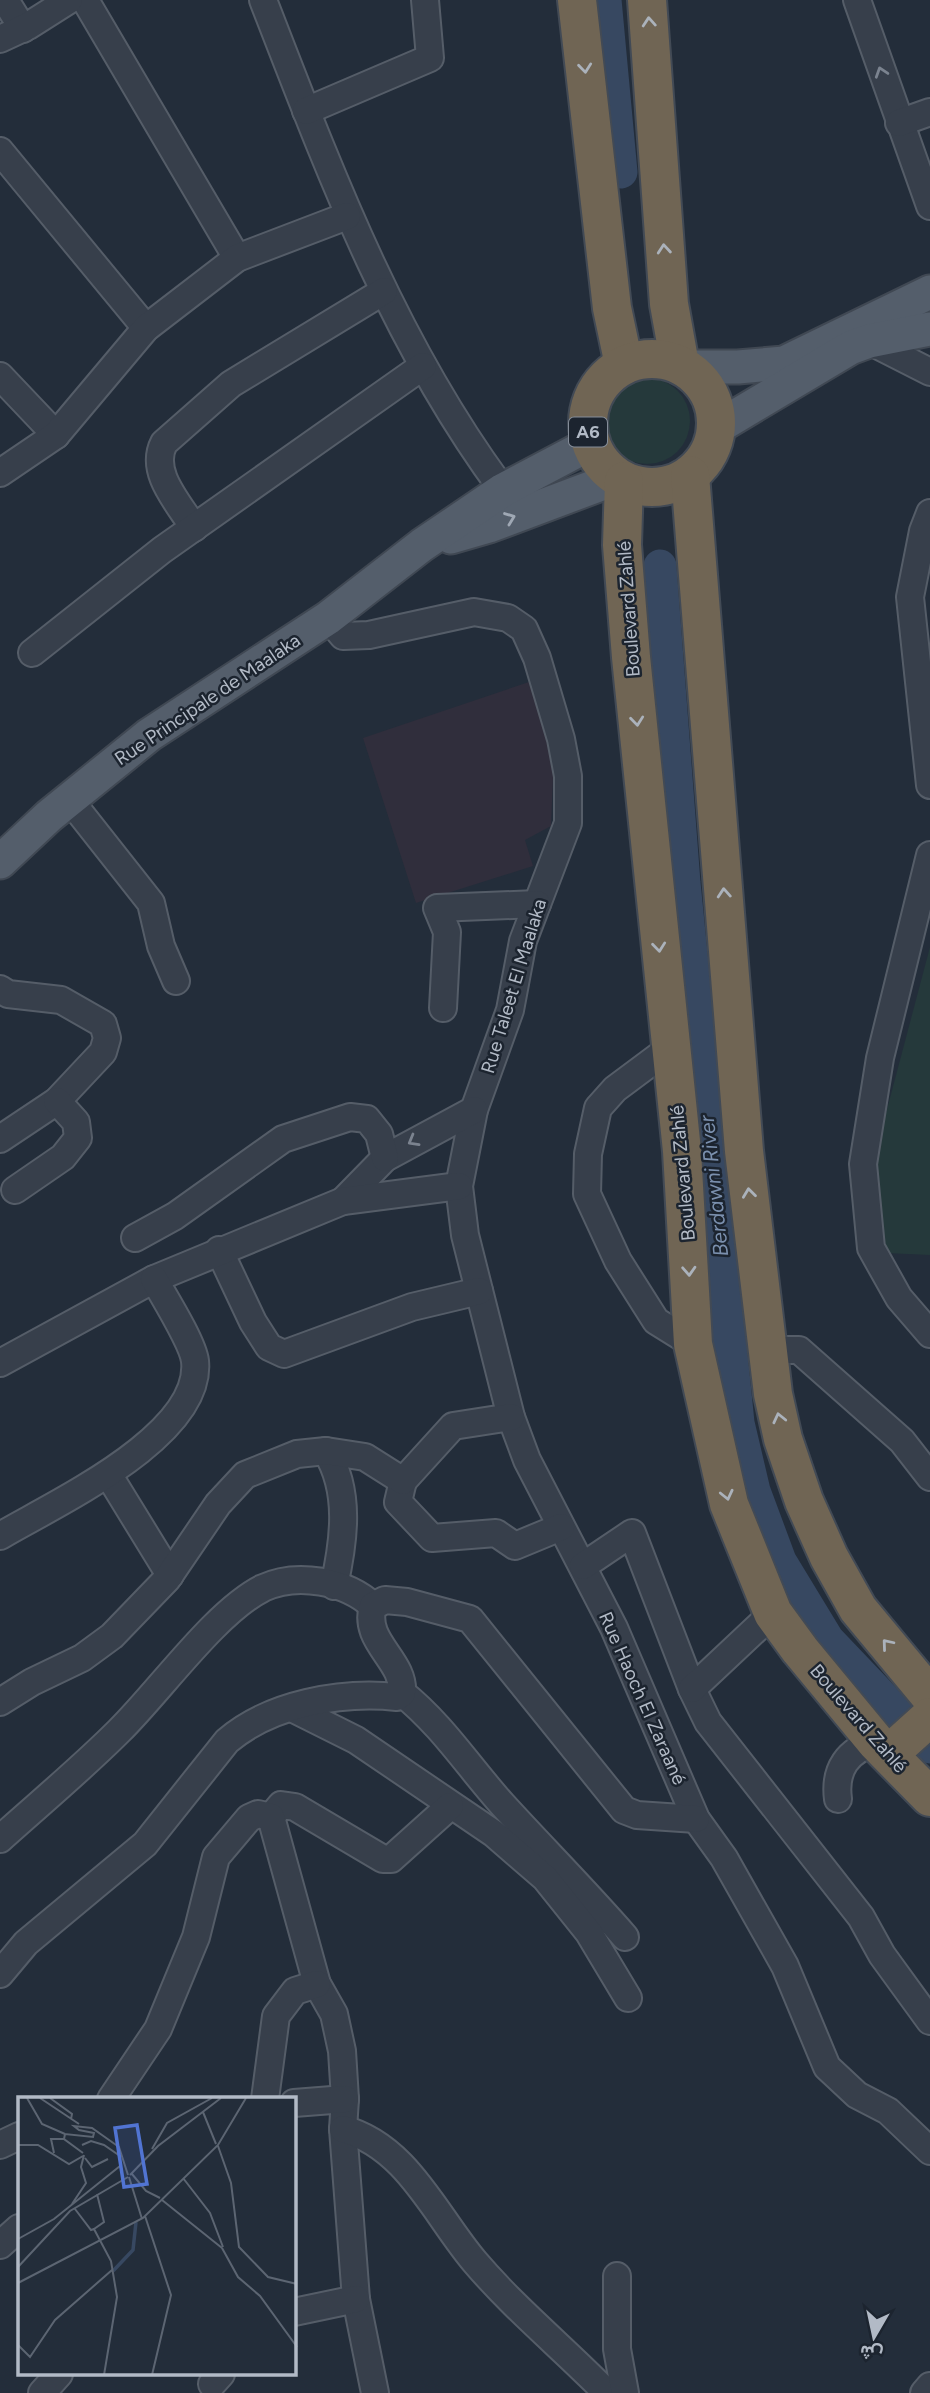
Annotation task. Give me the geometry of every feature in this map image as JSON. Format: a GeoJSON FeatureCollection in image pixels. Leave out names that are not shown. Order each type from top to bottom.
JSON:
{"type":"FeatureCollection","features":[{"type":"Feature","properties":{"kind":"highway"},"geometry":{"type":"LineString","coordinates":[[578,0],[612,308],[624,365],[643,359],[662,359],[681,366],[706,384],[714,406],[716,428],[709,455],[691,493],[743,1138],[768,1350],[783,1438],[804,1501],[829,1557],[858,1609],[930,1696]]}},
{"type":"Feature","properties":{"kind":"highway"},"geometry":{"type":"LineString","coordinates":[[647,0],[669,304],[681,366]]}},
{"type":"Feature","properties":{"kind":"highway"},"geometry":{"type":"LineString","coordinates":[[612,308],[624,317],[639,320],[656,316],[669,304]]}},
{"type":"Feature","properties":{"kind":"highway","name":"A6"},"geometry":{"type":"LineString","coordinates":[[621,492],[590,444],[587,428],[592,398],[606,379],[624,365]]}},
{"type":"Feature","properties":{"kind":"highway"},"geometry":{"type":"LineString","coordinates":[[621,492],[669,485],[691,493]]}},
{"type":"Feature","properties":{"kind":"highway","name":"Boulevard Zahlé"},"geometry":{"type":"LineString","coordinates":[[621,492],[635,703],[682,1151],[693,1344],[729,1504],[773,1613],[883,1748],[930,1797]]}},
{"type":"Feature","properties":{"kind":"highway"},"geometry":{"type":"LineString","coordinates":[[883,1748],[930,1717]]}},
{"type":"Feature","properties":{"kind":"main road"},"geometry":{"type":"LineString","coordinates":[[681,366],[765,365],[798,358],[930,292]]}},
{"type":"Feature","properties":{"kind":"main road"},"geometry":{"type":"LineString","coordinates":[[716,428],[757,406],[830,358],[869,341],[930,329]]}},
{"type":"Feature","properties":{"kind":"main road"},"geometry":{"type":"LineString","coordinates":[[757,406],[746,398],[741,384],[745,376],[765,365]]}},
{"type":"Feature","properties":{"kind":"main road","name":"Rue Principale de Maalaka"},"geometry":{"type":"LineString","coordinates":[[0,862],[69,799],[149,734],[328,618],[422,545],[503,490],[590,444]]}},
{"type":"Feature","properties":{"kind":"main road","name":"Rue Principale de Maalaka"},"geometry":{"type":"LineString","coordinates":[[422,545],[621,492]]}},
{"type":"Feature","properties":{"kind":"street"},"geometry":{"type":"LineString","coordinates":[[5,0],[11,34],[69,0]]}},
{"type":"Feature","properties":{"kind":"street"},"geometry":{"type":"LineString","coordinates":[[85,0],[237,258]]}},
{"type":"Feature","properties":{"kind":"street"},"geometry":{"type":"LineString","coordinates":[[263,0],[347,216],[423,366],[467,441],[503,490]]}},
{"type":"Feature","properties":{"kind":"street"},"geometry":{"type":"LineString","coordinates":[[306,111],[430,58],[425,0]]}},
{"type":"Feature","properties":{"kind":"street"},"geometry":{"type":"LineString","coordinates":[[857,0],[930,205]]}},
{"type":"Feature","properties":{"kind":"street"},"geometry":{"type":"LineString","coordinates":[[899,123],[930,112]]}},
{"type":"Feature","properties":{"kind":"street"},"geometry":{"type":"LineString","coordinates":[[0,151],[146,328]]}},
{"type":"Feature","properties":{"kind":"street"},"geometry":{"type":"LineString","coordinates":[[0,473],[56,435],[146,328],[237,258],[347,216]]}},
{"type":"Feature","properties":{"kind":"street"},"geometry":{"type":"LineString","coordinates":[[194,528],[160,471],[158,454],[164,443],[231,384],[384,291]]}},
{"type":"Feature","properties":{"kind":"street"},"geometry":{"type":"LineString","coordinates":[[869,341],[929,369]]}},
{"type":"Feature","properties":{"kind":"street"},"geometry":{"type":"LineString","coordinates":[[32,653],[194,528],[423,366]]}},
{"type":"Feature","properties":{"kind":"street"},"geometry":{"type":"LineString","coordinates":[[0,376],[56,435]]}},
{"type":"Feature","properties":{"kind":"street"},"geometry":{"type":"LineString","coordinates":[[930,513],[923,531],[911,597],[930,785]]}},
{"type":"Feature","properties":{"kind":"street","name":"Rue Taleet El Maalaka"},"geometry":{"type":"LineString","coordinates":[[328,618],[332,627],[343,636],[369,635],[474,612],[509,618],[524,629],[549,690],[562,739],[570,806],[565,836],[523,941],[510,1010],[474,1110],[459,1186]]}},
{"type":"Feature","properties":{"kind":"street"},"geometry":{"type":"LineString","coordinates":[[69,799],[151,903],[161,946],[176,981]]}},
{"type":"Feature","properties":{"kind":"street"},"geometry":{"type":"LineString","coordinates":[[930,858],[880,1058],[863,1164],[871,1248],[899,1298],[930,1334]]}},
{"type":"Feature","properties":{"kind":"street"},"geometry":{"type":"LineString","coordinates":[[443,1008],[447,932],[438,908],[537,904]]}},
{"type":"Feature","properties":{"kind":"street"},"geometry":{"type":"LineString","coordinates":[[0,989],[8,994],[61,1000],[103,1024],[107,1038],[103,1052],[57,1101],[0,1139]]}},
{"type":"Feature","properties":{"kind":"street"},"geometry":{"type":"LineString","coordinates":[[670,1048],[615,1089],[598,1108],[588,1154],[587,1194],[618,1261],[656,1321],[693,1344]]}},
{"type":"Feature","properties":{"kind":"street"},"geometry":{"type":"LineString","coordinates":[[15,1189],[63,1157],[78,1138],[76,1122],[57,1101]]}},
{"type":"Feature","properties":{"kind":"street"},"geometry":{"type":"LineString","coordinates":[[343,1201],[385,1158],[474,1110]]}},
{"type":"Feature","properties":{"kind":"street"},"geometry":{"type":"LineString","coordinates":[[135,1238],[175,1216],[282,1139],[294,1135],[350,1118],[367,1119],[379,1134],[385,1158]]}},
{"type":"Feature","properties":{"kind":"street"},"geometry":{"type":"LineString","coordinates":[[0,1363],[154,1279],[343,1201],[459,1186]]}},
{"type":"Feature","properties":{"kind":"street","name":"Rue Haoch El Zaraané"},"geometry":{"type":"LineString","coordinates":[[459,1186],[465,1235],[511,1417],[527,1460],[583,1566],[696,1819],[724,1858],[785,1966],[827,2067],[857,2095],[888,2111],[930,2151]]}},
{"type":"Feature","properties":{"kind":"street"},"geometry":{"type":"LineString","coordinates":[[219,1250],[253,1322],[269,1347],[285,1353],[412,1307],[479,1291]]}},
{"type":"Feature","properties":{"kind":"street"},"geometry":{"type":"LineString","coordinates":[[0,1536],[108,1475],[159,1434],[194,1383],[195,1359],[154,1279]]}},
{"type":"Feature","properties":{"kind":"street"},"geometry":{"type":"LineString","coordinates":[[768,1350],[799,1350],[902,1441],[930,1477]]}},
{"type":"Feature","properties":{"kind":"street"},"geometry":{"type":"LineString","coordinates":[[511,1417],[453,1426],[403,1481],[398,1502],[432,1538],[496,1532],[515,1546],[561,1527]]}},
{"type":"Feature","properties":{"kind":"street"},"geometry":{"type":"LineString","coordinates":[[0,1702],[32,1682],[82,1658],[140,1610],[170,1575],[218,1504],[245,1475],[297,1454],[326,1451],[365,1457],[403,1481]]}},
{"type":"Feature","properties":{"kind":"street"},"geometry":{"type":"LineString","coordinates":[[326,1451],[338,1470],[345,1537],[334,1586]]}},
{"type":"Feature","properties":{"kind":"street"},"geometry":{"type":"LineString","coordinates":[[108,1475],[170,1575]]}},
{"type":"Feature","properties":{"kind":"street"},"geometry":{"type":"LineString","coordinates":[[583,1566],[632,1533],[692,1689],[708,1722],[861,1917],[882,1955],[930,2021]]}},
{"type":"Feature","properties":{"kind":"street"},"geometry":{"type":"LineString","coordinates":[[0,1839],[120,1731],[231,1612],[263,1588],[293,1579],[358,1592],[373,1606]]}},
{"type":"Feature","properties":{"kind":"street"},"geometry":{"type":"LineString","coordinates":[[0,1974],[26,1943],[145,1844],[227,1741],[243,1727],[268,1714],[294,1709],[333,1696],[397,1697],[402,1693],[403,1684],[397,1671],[372,1633],[370,1614],[373,1606],[385,1600],[407,1602],[470,1619],[624,1810],[637,1815],[696,1819]]}},
{"type":"Feature","properties":{"kind":"street"},"geometry":{"type":"LineString","coordinates":[[692,1689],[773,1613]]}},
{"type":"Feature","properties":{"kind":"street"},"geometry":{"type":"LineString","coordinates":[[402,1693],[423,1710],[501,1803],[569,1872],[625,1937]]}},
{"type":"Feature","properties":{"kind":"street"},"geometry":{"type":"LineString","coordinates":[[294,1709],[356,1740],[493,1833],[545,1878],[589,1933],[628,1998]]}},
{"type":"Feature","properties":{"kind":"street"},"geometry":{"type":"LineString","coordinates":[[838,1799],[836,1787],[845,1758],[858,1747],[883,1748]]}},
{"type":"Feature","properties":{"kind":"street"},"geometry":{"type":"LineString","coordinates":[[271,1817],[281,1805],[295,1807],[319,1824],[383,1859],[391,1859],[450,1806]]}},
{"type":"Feature","properties":{"kind":"street"},"geometry":{"type":"LineString","coordinates":[[112,2097],[158,2029],[197,1937],[216,1857],[249,1818],[258,1814],[271,1817]]}},
{"type":"Feature","properties":{"kind":"street"},"geometry":{"type":"LineString","coordinates":[[271,1817],[317,1984],[334,2014],[342,2051],[345,2099],[343,2129],[356,2299],[375,2393]]}},
{"type":"Feature","properties":{"kind":"street"},"geometry":{"type":"LineString","coordinates":[[264,2097],[276,2016],[295,1991],[317,1984]]}},
{"type":"Feature","properties":{"kind":"street"},"geometry":{"type":"LineString","coordinates":[[296,2103],[345,2099]]}},
{"type":"Feature","properties":{"kind":"street"},"geometry":{"type":"LineString","coordinates":[[343,2129],[359,2133],[389,2151],[429,2199],[475,2262],[556,2347],[607,2393]]}},
{"type":"Feature","properties":{"kind":"street"},"geometry":{"type":"LineString","coordinates":[[0,2145],[18,2136]]}},
{"type":"Feature","properties":{"kind":"street"},"geometry":{"type":"LineString","coordinates":[[0,2245],[18,2229]]}},
{"type":"Feature","properties":{"kind":"street"},"geometry":{"type":"LineString","coordinates":[[617,2276],[617,2349],[625,2393]]}},
{"type":"Feature","properties":{"kind":"street"},"geometry":{"type":"LineString","coordinates":[[296,2312],[356,2299]]}},
{"type":"Feature","properties":{"kind":"street"},"geometry":{"type":"LineString","coordinates":[[42,2393],[57,2376]]}},
{"type":"Feature","properties":{"kind":"street"},"geometry":{"type":"LineString","coordinates":[[924,2393],[930,2386]]}},
{"type":"Feature","properties":{"kind":"street"},"geometry":{"type":"LineString","coordinates":[[27,2393],[36,2393]]}},
{"type":"Feature","properties":{"kind":"shaded area"},"geometry":{"type":"Polygon","coordinates":[[[535,680],[554,754],[551,826],[525,840],[533,866],[416,903],[363,738],[535,680]]]}},
{"type":"Feature","properties":{"kind":"green space"},"geometry":{"type":"Polygon","coordinates":[[[639,378],[655,378],[678,390],[687,404],[690,421],[687,438],[678,452],[655,464],[639,464],[623,457],[611,445],[604,429],[604,413],[611,397],[623,385],[639,378]]]}},
{"type":"Feature","properties":{"kind":"green space"},"geometry":{"type":"Polygon","coordinates":[[[930,947],[930,1255],[886,1253],[871,1215],[872,1166],[930,947]]]}},
{"type":"Feature","properties":{"kind":"waterway","name":"Berdawni River"},"geometry":{"type":"LineString","coordinates":[[605,0],[621,172]]}},
{"type":"Feature","properties":{"kind":"waterway","name":"Berdawni River"},"geometry":{"type":"LineString","coordinates":[[660,566],[684,883],[738,1423],[754,1491],[780,1561],[828,1640],[930,1747]]}}]}
